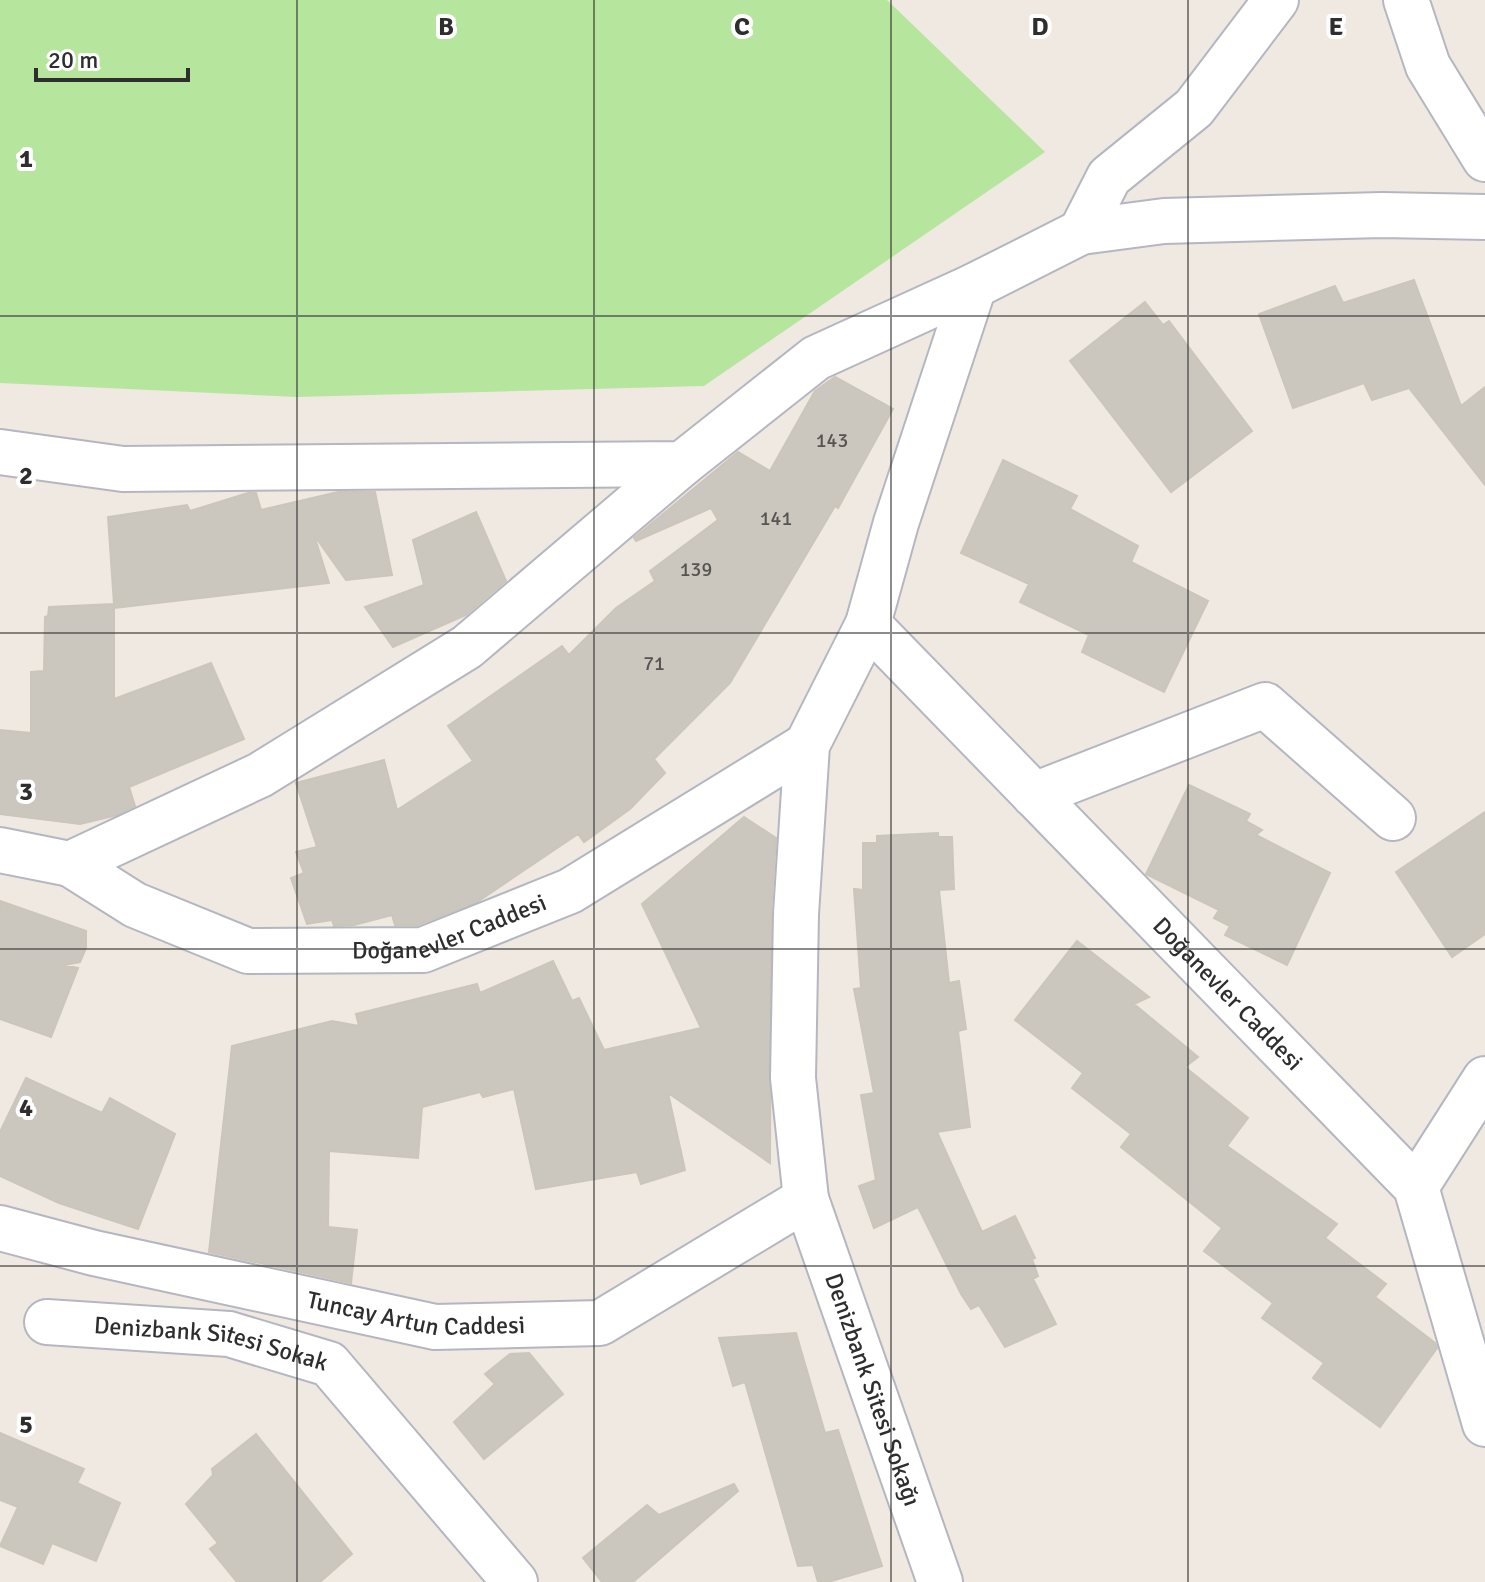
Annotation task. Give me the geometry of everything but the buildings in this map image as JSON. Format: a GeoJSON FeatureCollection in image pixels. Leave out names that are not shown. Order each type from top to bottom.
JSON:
{"type":"FeatureCollection","features":[{"type":"Feature","properties":{"kind":"street"},"geometry":{"type":"LineString","coordinates":[[1081,232],[1109,177],[1194,108],[1276,0]]}},
{"type":"Feature","properties":{"kind":"street"},"geometry":{"type":"LineString","coordinates":[[1406,0],[1428,66],[1485,159]]}},
{"type":"Feature","properties":{"kind":"street"},"geometry":{"type":"LineString","coordinates":[[0,850],[70,864],[260,775],[467,647],[682,464],[816,358],[974,286],[1081,232],[1164,221],[1382,215],[1485,217]]}},
{"type":"Feature","properties":{"kind":"street"},"geometry":{"type":"LineString","coordinates":[[807,745],[868,624],[896,523],[974,286]]}},
{"type":"Feature","properties":{"kind":"street"},"geometry":{"type":"LineString","coordinates":[[0,452],[123,469],[682,464]]}},
{"type":"Feature","properties":{"kind":"street","name":"Doğanevler Caddesi"},"geometry":{"type":"LineString","coordinates":[[868,624],[1416,1187],[1485,1424]]}},
{"type":"Feature","properties":{"kind":"street"},"geometry":{"type":"LineString","coordinates":[[1034,795],[1265,705],[1393,818]]}},
{"type":"Feature","properties":{"kind":"street","name":"Doğanevler Caddesi"},"geometry":{"type":"LineString","coordinates":[[70,864],[135,905],[248,951],[423,950],[570,891],[807,745]]}},
{"type":"Feature","properties":{"kind":"street","name":"Denizbank Sitesi Sokağı"},"geometry":{"type":"LineString","coordinates":[[807,745],[796,914],[793,1078],[806,1199],[940,1582]]}},
{"type":"Feature","properties":{"kind":"street"},"geometry":{"type":"LineString","coordinates":[[1416,1187],[1485,1079]]}},
{"type":"Feature","properties":{"kind":"street","name":"Tuncay Artun Caddesi"},"geometry":{"type":"LineString","coordinates":[[0,1228],[94,1253],[435,1327],[600,1323],[806,1199]]}},
{"type":"Feature","properties":{"kind":"street"},"geometry":{"type":"LineString","coordinates":[[303,1356],[314,1299]]}},
{"type":"Feature","properties":{"kind":"street","name":"Denizbank Sitesi Sokak"},"geometry":{"type":"LineString","coordinates":[[47,1322],[229,1334],[329,1364],[515,1582]]}},
{"type":"Feature","properties":{"kind":"green space"},"geometry":{"type":"Polygon","coordinates":[[[0,0],[887,0],[1045,152],[704,386],[297,397],[0,383],[0,0]]]}}]}
